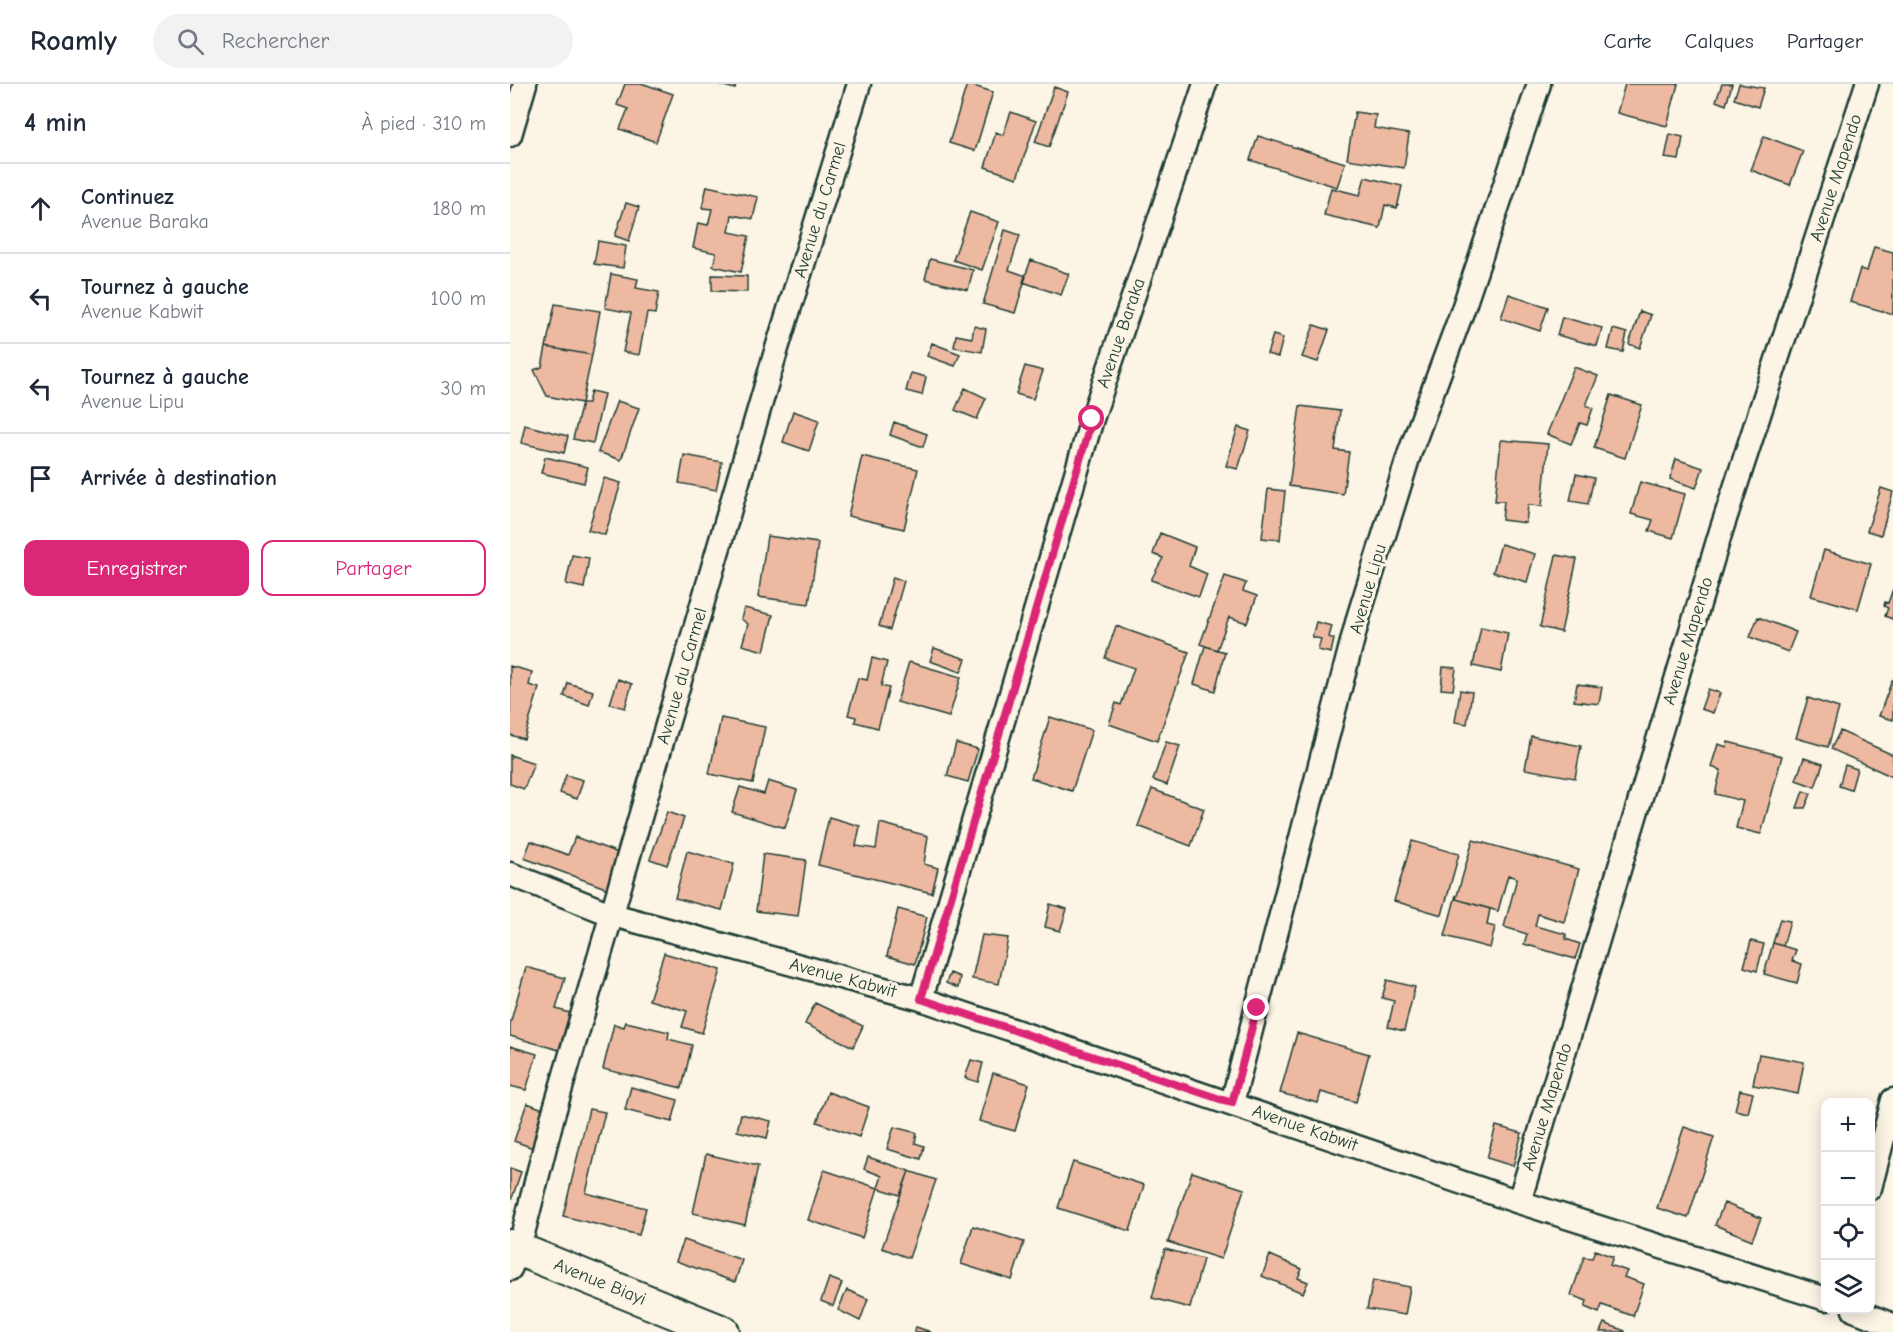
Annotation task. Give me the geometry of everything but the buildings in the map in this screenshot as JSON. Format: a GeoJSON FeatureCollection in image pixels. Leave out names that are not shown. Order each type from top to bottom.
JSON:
{"type":"FeatureCollection","features":[{"type":"Feature","properties":{"kind":"street"},"geometry":{"type":"LineString","coordinates":[[510,135],[525,84]]}},
{"type":"Feature","properties":{"kind":"street","name":"Avenue du Carmel"},"geometry":{"type":"LineString","coordinates":[[513,1255],[774,358],[859,84]]}},
{"type":"Feature","properties":{"kind":"street","name":"Avenue Baraka"},"geometry":{"type":"LineString","coordinates":[[921,999],[1092,419],[1205,84]]}},
{"type":"Feature","properties":{"kind":"street","name":"Avenue Lipu"},"geometry":{"type":"LineString","coordinates":[[1232,1103],[1317,787],[1359,615],[1410,452],[1462,312],[1539,84]]}},
{"type":"Feature","properties":{"kind":"street","name":"Avenue Mapendo"},"geometry":{"type":"LineString","coordinates":[[1519,1202],[1721,531],[1867,84]]}},
{"type":"Feature","properties":{"kind":"street","name":"Avenue Kabwit"},"geometry":{"type":"LineString","coordinates":[[510,874],[613,915],[921,999],[1519,1202],[1821,1297]]}},
{"type":"Feature","properties":{"kind":"street"},"geometry":{"type":"LineString","coordinates":[[1875,1169],[1893,1100]]}},
{"type":"Feature","properties":{"kind":"street","name":"Avenue Biayi"},"geometry":{"type":"LineString","coordinates":[[513,1255],[723,1332]]}},
{"type":"Feature","properties":{"kind":"street"},"geometry":{"type":"LineString","coordinates":[[1864,1314],[1893,1325]]}},
{"type":"Feature","properties":{"kind":"route"},"geometry":{"type":"LineString","coordinates":[[1092,419],[921,999],[1232,1103],[1257,1008]]}}]}
